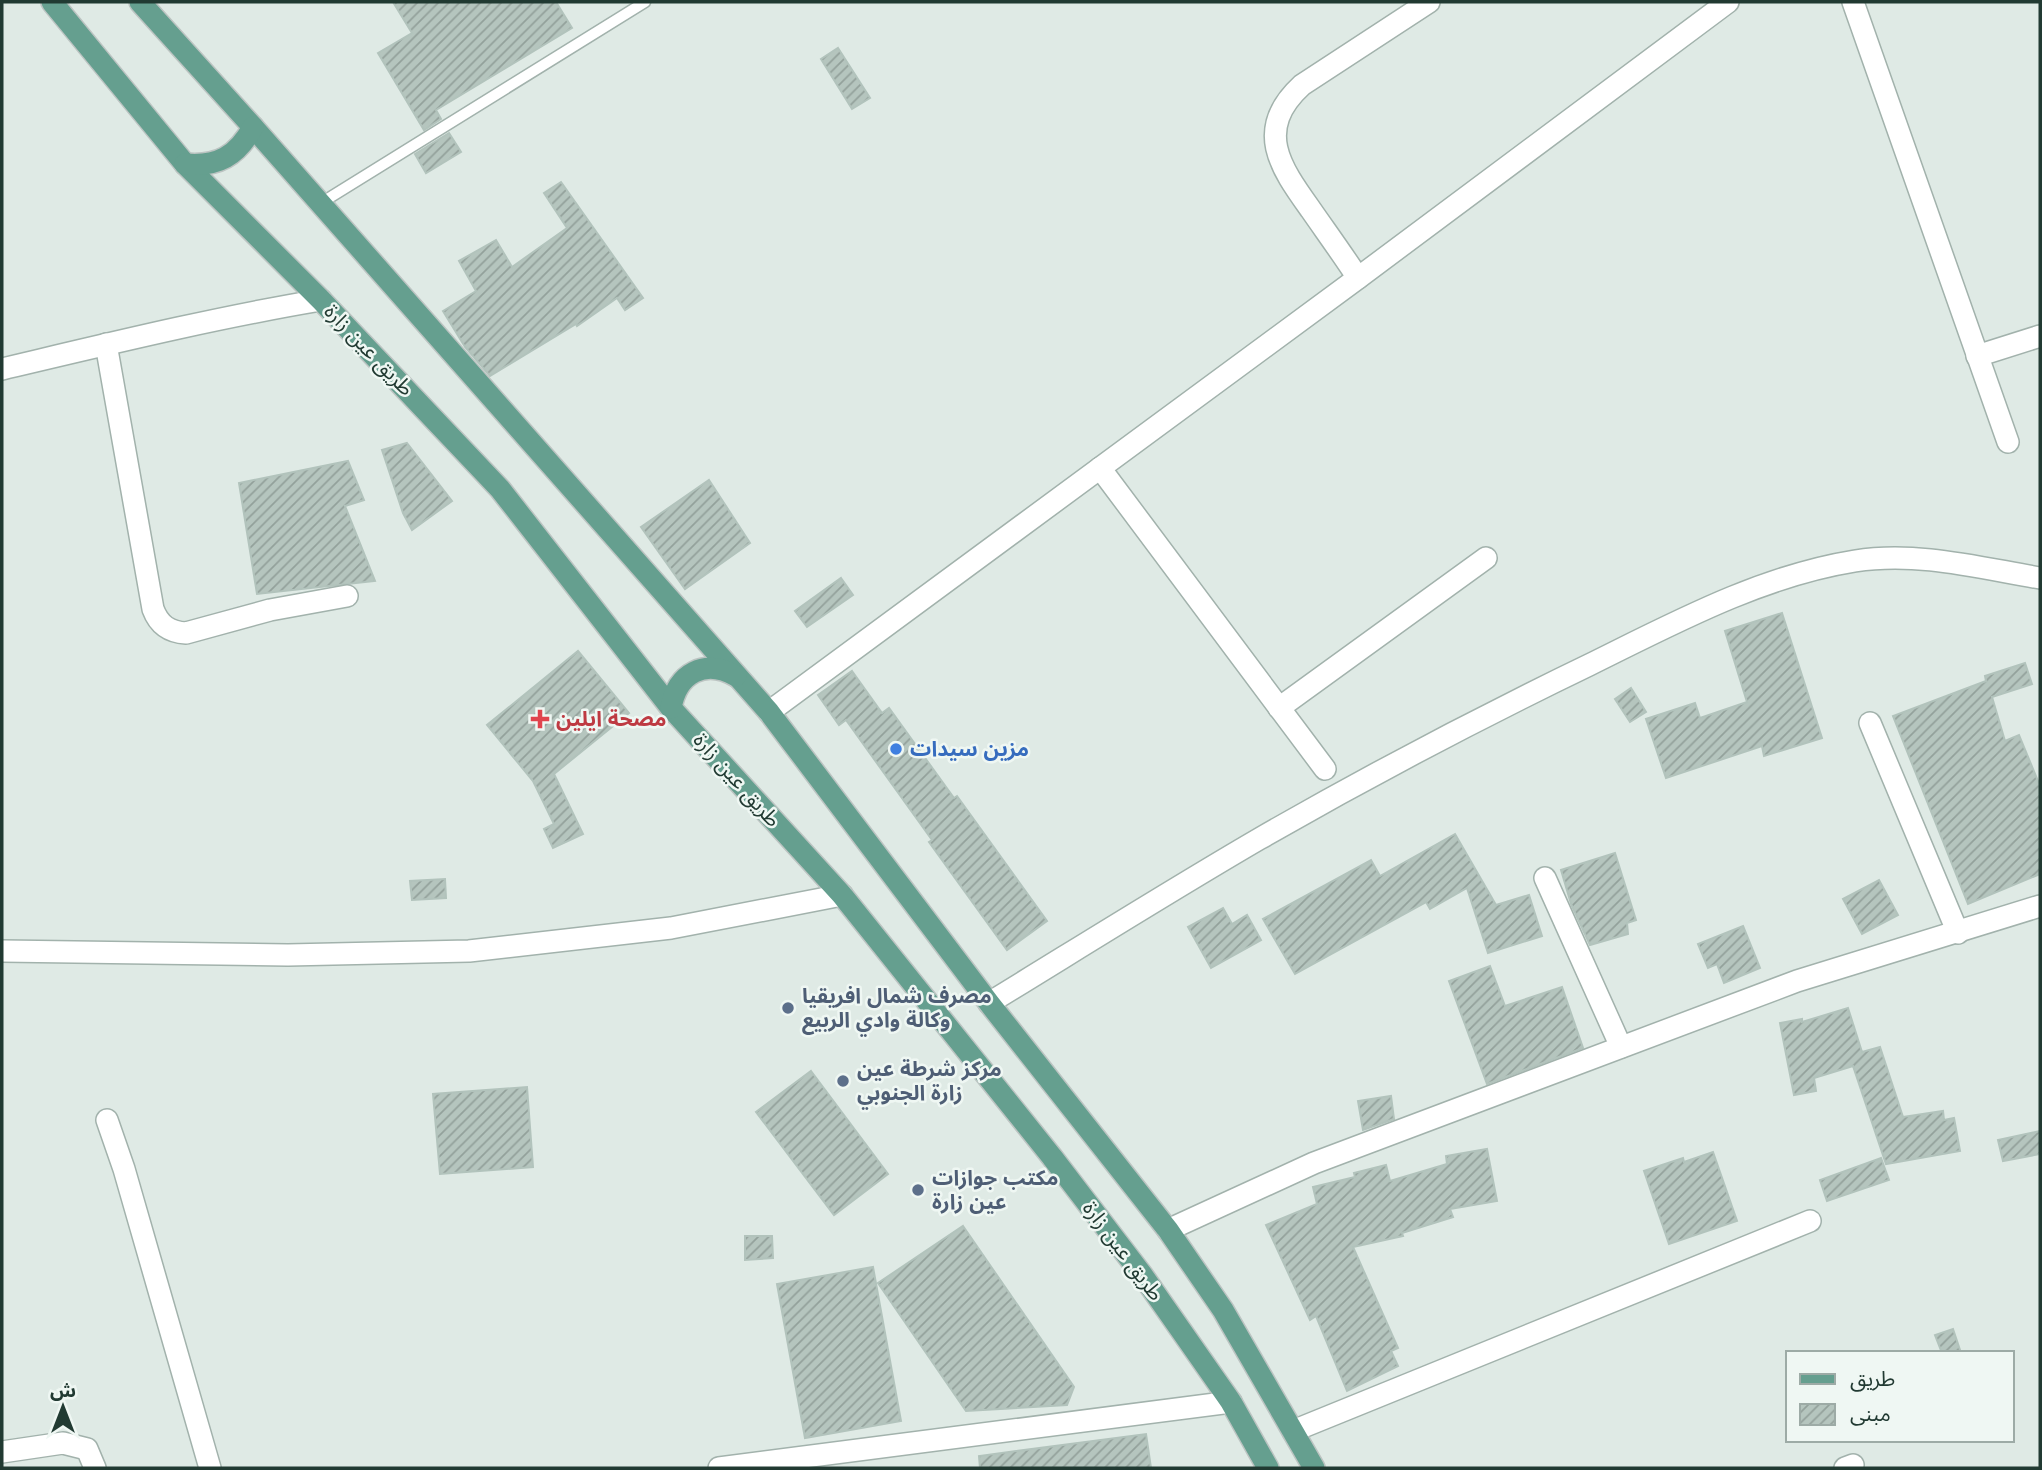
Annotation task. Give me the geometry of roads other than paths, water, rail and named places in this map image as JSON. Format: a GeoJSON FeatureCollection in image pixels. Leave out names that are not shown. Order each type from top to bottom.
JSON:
{"type":"FeatureCollection","features":[{"type":"Feature","properties":{"kind":"main road","name":"طريق عين زارة"},"geometry":{"type":"LineString","coordinates":[[52,2],[184,164],[321,300],[500,489],[671,708],[842,895],[1052,1157],[1143,1276],[1231,1402],[1268,1468]]}},
{"type":"Feature","properties":{"kind":"main road"},"geometry":{"type":"LineString","coordinates":[[140,2],[321,203],[769,712],[989,1003],[1167,1230],[1223,1310],[1314,1468]]}},
{"type":"Feature","properties":{"kind":"main road"},"geometry":{"type":"LineString","coordinates":[[184,164],[213,163],[226,158],[247,139],[253,127]]}},
{"type":"Feature","properties":{"kind":"main road"},"geometry":{"type":"LineString","coordinates":[[671,708],[673,695],[680,684],[701,669],[714,667],[738,677]]}},
{"type":"Feature","properties":{"kind":"street"},"geometry":{"type":"LineString","coordinates":[[1359,278],[1286,174],[1277,150],[1277,125],[1286,103],[1302,85],[1429,2]]}},
{"type":"Feature","properties":{"kind":"street"},"geometry":{"type":"LineString","coordinates":[[769,712],[1359,278],[1728,2]]}},
{"type":"Feature","properties":{"kind":"street"},"geometry":{"type":"LineString","coordinates":[[1853,2],[2008,442]]}},
{"type":"Feature","properties":{"kind":"street"},"geometry":{"type":"LineString","coordinates":[[2,369],[241,313],[321,300]]}},
{"type":"Feature","properties":{"kind":"street"},"geometry":{"type":"LineString","coordinates":[[1978,356],[2040,336]]}},
{"type":"Feature","properties":{"kind":"street"},"geometry":{"type":"LineString","coordinates":[[106,344],[153,608],[162,624],[177,633],[186,633],[270,610],[347,596]]}},
{"type":"Feature","properties":{"kind":"street"},"geometry":{"type":"LineString","coordinates":[[1100,468],[1325,769]]}},
{"type":"Feature","properties":{"kind":"street"},"geometry":{"type":"LineString","coordinates":[[1279,708],[1486,558]]}},
{"type":"Feature","properties":{"kind":"street"},"geometry":{"type":"LineString","coordinates":[[989,1003],[1166,894],[1353,786],[1544,686],[1739,594],[1790,576],[1855,561],[1890,558],[1925,559],[2040,578]]}},
{"type":"Feature","properties":{"kind":"street"},"geometry":{"type":"LineString","coordinates":[[1870,723],[1958,933]]}},
{"type":"Feature","properties":{"kind":"street"},"geometry":{"type":"LineString","coordinates":[[1545,878],[1620,1047]]}},
{"type":"Feature","properties":{"kind":"street"},"geometry":{"type":"LineString","coordinates":[[2,951],[275,955],[469,951],[671,928],[842,895]]}},
{"type":"Feature","properties":{"kind":"street"},"geometry":{"type":"LineString","coordinates":[[1167,1230],[1314,1163],[1797,981],[2040,906]]}},
{"type":"Feature","properties":{"kind":"street"},"geometry":{"type":"LineString","coordinates":[[107,1120],[124,1169],[210,1468]]}},
{"type":"Feature","properties":{"kind":"street"},"geometry":{"type":"LineString","coordinates":[[1293,1431],[1810,1222]]}},
{"type":"Feature","properties":{"kind":"street"},"geometry":{"type":"LineString","coordinates":[[719,1468],[1231,1402]]}},
{"type":"Feature","properties":{"kind":"street"},"geometry":{"type":"LineString","coordinates":[[2,1452],[63,1444],[87,1449],[95,1468]]}},
{"type":"Feature","properties":{"kind":"lane"},"geometry":{"type":"LineString","coordinates":[[321,203],[645,2]]}},
{"type":"Feature","properties":{"kind":"place","name":"مصحة ايلين"},"geometry":{"type":"Point","coordinates":[540,719]}},
{"type":"Feature","properties":{"kind":"place","name":"مزين سيدات"},"geometry":{"type":"Point","coordinates":[896,749]}},
{"type":"Feature","properties":{"kind":"place","name":"مصرف شمال افريقيا وكالة وادي الربيع"},"geometry":{"type":"Point","coordinates":[788,1008]}},
{"type":"Feature","properties":{"kind":"place","name":"مركز شرطة عين زارة الجنوبي"},"geometry":{"type":"Point","coordinates":[843,1081]}},
{"type":"Feature","properties":{"kind":"place","name":"مكتب جوازات عين زارة"},"geometry":{"type":"Point","coordinates":[918,1190]}}]}
